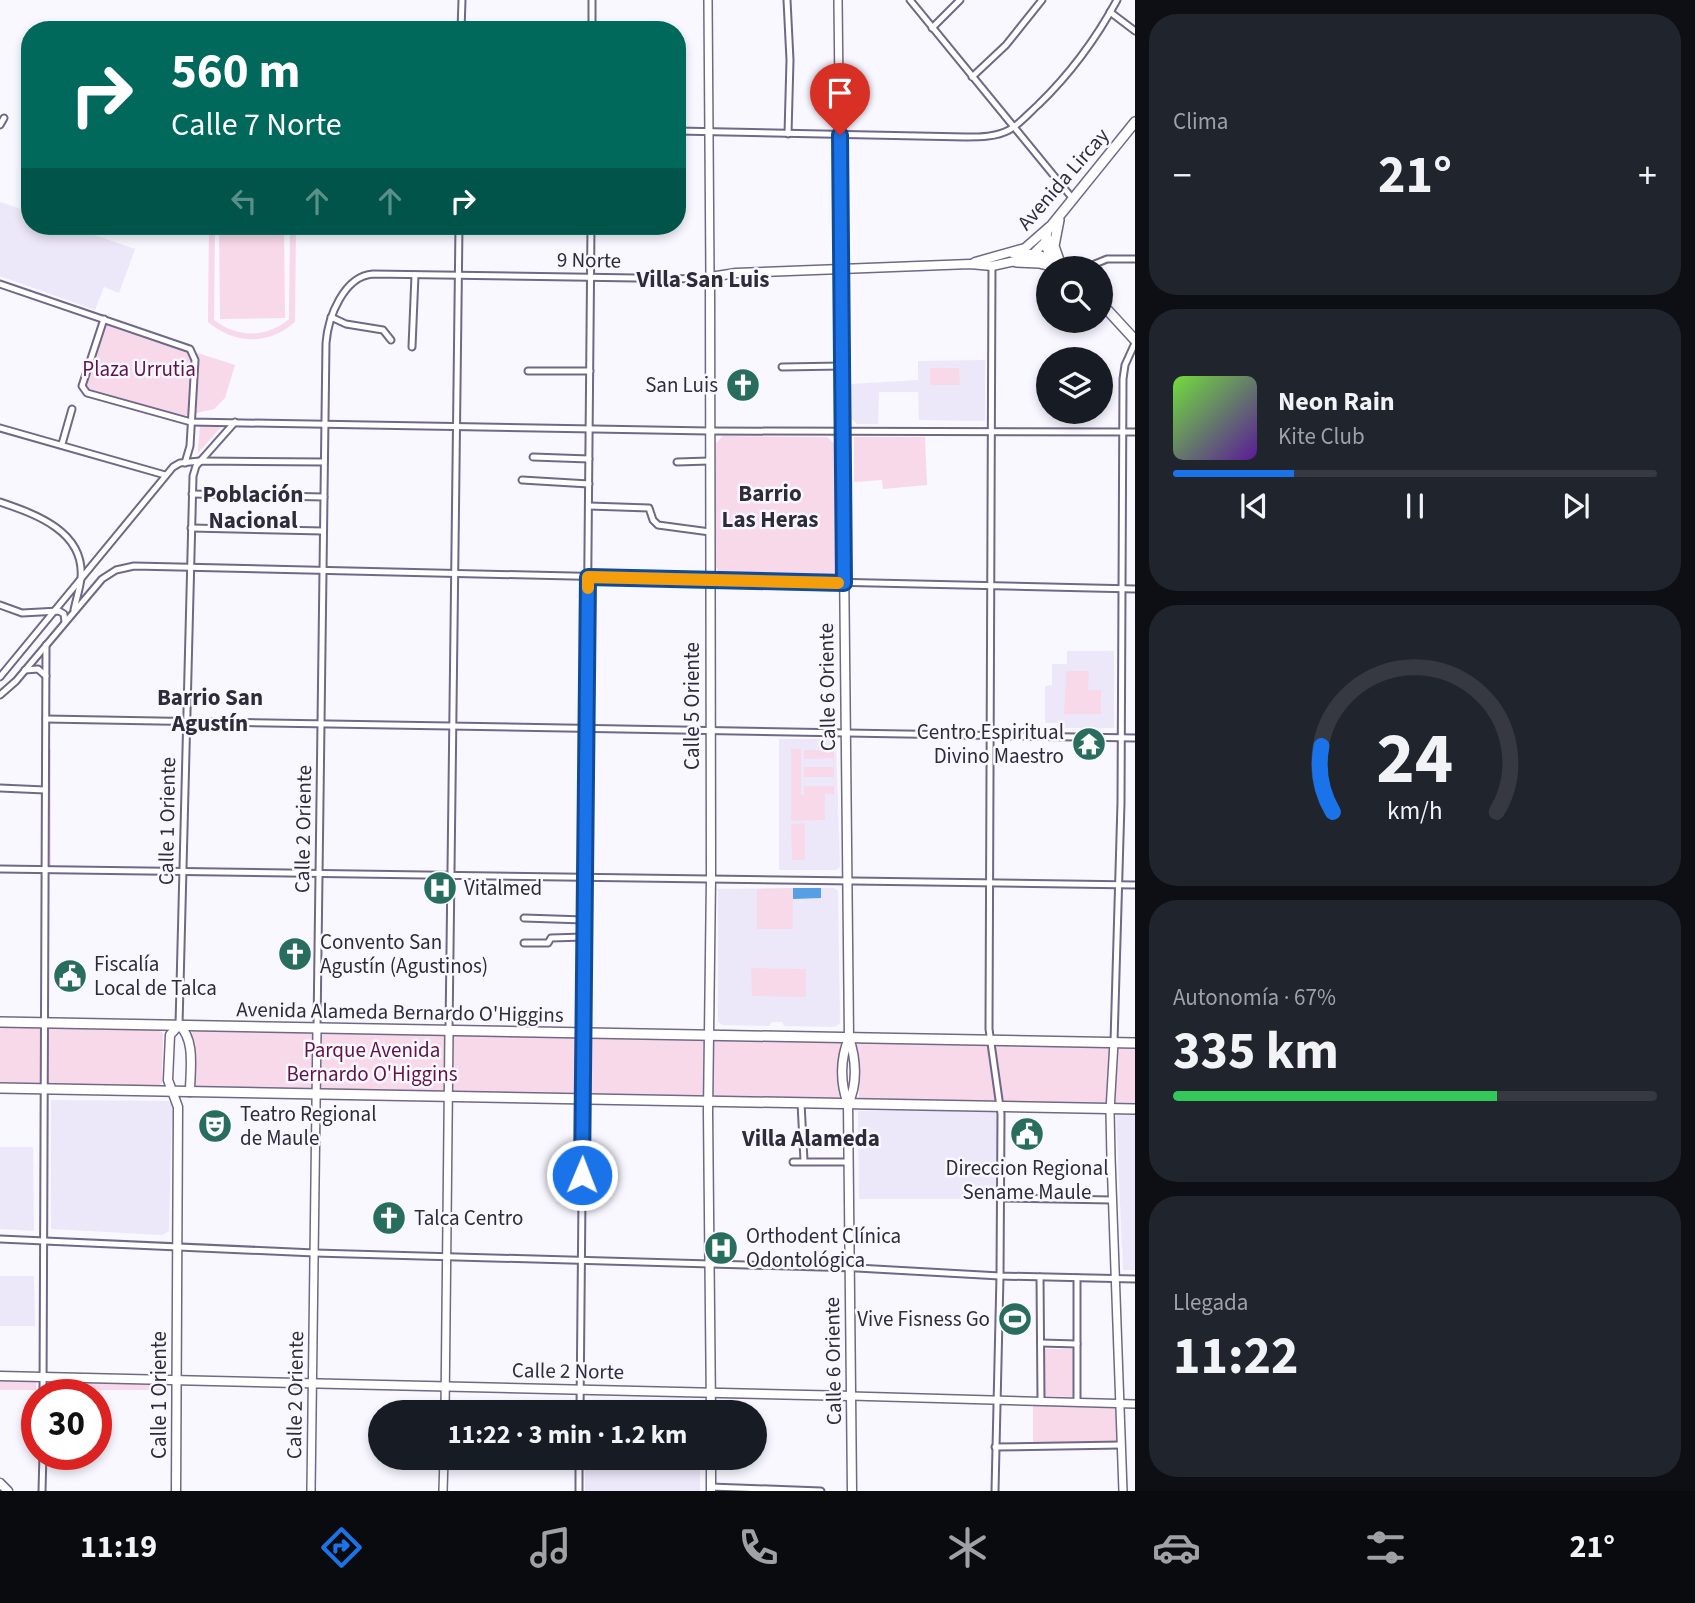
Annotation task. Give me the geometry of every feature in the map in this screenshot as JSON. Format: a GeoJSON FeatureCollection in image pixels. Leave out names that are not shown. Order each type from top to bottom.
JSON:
{"type":"FeatureCollection","features":[{"type":"Feature","properties":{"kind":"main road","name":"Avenida Lircay"},"geometry":{"type":"LineString","coordinates":[[1015,258],[1053,228],[1061,214],[1135,122]]}},
{"type":"Feature","properties":{"kind":"main road"},"geometry":{"type":"LineString","coordinates":[[1050,256],[1045,242],[1053,228]]}},
{"type":"Feature","properties":{"kind":"main road"},"geometry":{"type":"LineString","coordinates":[[1053,228],[1056,256]]}},
{"type":"Feature","properties":{"kind":"main road","name":"Avenida Lircay"},"geometry":{"type":"LineString","coordinates":[[1034,254],[1045,242]]}},
{"type":"Feature","properties":{"kind":"main road"},"geometry":{"type":"LineString","coordinates":[[1015,258],[1034,254],[1038,256]]}},
{"type":"Feature","properties":{"kind":"main road","name":"9 Norte"},"geometry":{"type":"LineString","coordinates":[[710,277],[736,273],[970,264],[1015,258]]}},
{"type":"Feature","properties":{"kind":"main road"},"geometry":{"type":"LineString","coordinates":[[1015,258],[1036,262]]}},
{"type":"Feature","properties":{"kind":"main road","name":"Calle 6 Oriente"},"geometry":{"type":"LineString","coordinates":[[841,269],[849,1038],[855,1070],[848,1104]]}},
{"type":"Feature","properties":{"kind":"main road","name":"Calle 5 Oriente"},"geometry":{"type":"LineString","coordinates":[[710,277],[710,1400]]}},
{"type":"Feature","properties":{"kind":"main road"},"geometry":{"type":"LineString","coordinates":[[1113,316],[1135,341]]}},
{"type":"Feature","properties":{"kind":"main road","name":"Avenida Alameda Bernardo O'Higgins"},"geometry":{"type":"LineString","coordinates":[[0,1022],[1135,1043]]}},
{"type":"Feature","properties":{"kind":"main road"},"geometry":{"type":"LineString","coordinates":[[180,1026],[187,1032],[189,1041],[190,1091]]}},
{"type":"Feature","properties":{"kind":"main road","name":"Calle 1 Oriente"},"geometry":{"type":"LineString","coordinates":[[176,1491],[178,1107],[168,1080],[168,1041],[172,1032],[180,1026]]}},
{"type":"Feature","properties":{"kind":"main road","name":"Calle 6 Oriente"},"geometry":{"type":"LineString","coordinates":[[849,1038],[842,1060],[842,1072],[848,1104],[852,1491]]}},
{"type":"Feature","properties":{"kind":"main road"},"geometry":{"type":"LineString","coordinates":[[0,1088],[1135,1109]]}},
{"type":"Feature","properties":{"kind":"main road","name":"Calle 2 Norte"},"geometry":{"type":"LineString","coordinates":[[0,1376],[851,1396]]}},
{"type":"Feature","properties":{"kind":"main road"},"geometry":{"type":"LineString","coordinates":[[711,1470],[711,1489]]}},
{"type":"Feature","properties":{"kind":"main road"},"geometry":{"type":"LineString","coordinates":[[0,1483],[8,1491]]}},
{"type":"Feature","properties":{"kind":"street"},"geometry":{"type":"LineString","coordinates":[[461,21],[462,0]]}},
{"type":"Feature","properties":{"kind":"street"},"geometry":{"type":"LineString","coordinates":[[592,0],[592,21]]}},
{"type":"Feature","properties":{"kind":"street","name":"Calle 5 Oriente"},"geometry":{"type":"LineString","coordinates":[[708,0],[710,277]]}},
{"type":"Feature","properties":{"kind":"street"},"geometry":{"type":"LineString","coordinates":[[787,0],[790,60],[788,134]]}},
{"type":"Feature","properties":{"kind":"street","name":"Calle 6 Oriente"},"geometry":{"type":"LineString","coordinates":[[838,0],[841,269]]}},
{"type":"Feature","properties":{"kind":"street"},"geometry":{"type":"LineString","coordinates":[[910,0],[1073,199]]}},
{"type":"Feature","properties":{"kind":"street"},"geometry":{"type":"LineString","coordinates":[[932,28],[960,0]]}},
{"type":"Feature","properties":{"kind":"street"},"geometry":{"type":"LineString","coordinates":[[972,77],[1006,45],[1042,0]]}},
{"type":"Feature","properties":{"kind":"street"},"geometry":{"type":"LineString","coordinates":[[686,131],[979,137],[999,134],[1013,128],[1067,74],[1117,0]]}},
{"type":"Feature","properties":{"kind":"street"},"geometry":{"type":"LineString","coordinates":[[1110,12],[1135,31]]}},
{"type":"Feature","properties":{"kind":"street"},"geometry":{"type":"LineString","coordinates":[[0,125],[4,118]]}},
{"type":"Feature","properties":{"kind":"street"},"geometry":{"type":"LineString","coordinates":[[444,1400],[459,235]]}},
{"type":"Feature","properties":{"kind":"street"},"geometry":{"type":"LineString","coordinates":[[580,1400],[591,235]]}},
{"type":"Feature","properties":{"kind":"street"},"geometry":{"type":"LineString","coordinates":[[1113,259],[1135,259]]}},
{"type":"Feature","properties":{"kind":"street"},"geometry":{"type":"LineString","coordinates":[[992,262],[990,1041],[1001,1106],[995,1491]]}},
{"type":"Feature","properties":{"kind":"street"},"geometry":{"type":"LineString","coordinates":[[412,347],[415,275]]}},
{"type":"Feature","properties":{"kind":"street","name":"9 Norte"},"geometry":{"type":"LineString","coordinates":[[458,275],[710,277]]}},
{"type":"Feature","properties":{"kind":"street","name":"Calle 2 Oriente"},"geometry":{"type":"LineString","coordinates":[[311,1491],[327,330],[342,296],[359,276],[458,275]]}},
{"type":"Feature","properties":{"kind":"street"},"geometry":{"type":"LineString","coordinates":[[0,284],[186,346],[193,352],[195,360],[190,446],[185,463]]}},
{"type":"Feature","properties":{"kind":"street"},"geometry":{"type":"LineString","coordinates":[[331,317],[346,324],[383,330],[391,340]]}},
{"type":"Feature","properties":{"kind":"street"},"geometry":{"type":"LineString","coordinates":[[104,319],[83,390],[121,404],[191,422],[590,430],[1135,432]]}},
{"type":"Feature","properties":{"kind":"street"},"geometry":{"type":"LineString","coordinates":[[1123,1491],[1110,1108],[1119,885],[1123,372],[1135,341]]}},
{"type":"Feature","properties":{"kind":"street"},"geometry":{"type":"LineString","coordinates":[[782,366],[842,366]]}},
{"type":"Feature","properties":{"kind":"street"},"geometry":{"type":"LineString","coordinates":[[528,371],[590,371]]}},
{"type":"Feature","properties":{"kind":"street"},"geometry":{"type":"LineString","coordinates":[[62,444],[72,409]]}},
{"type":"Feature","properties":{"kind":"street","name":"Calle 1 Oriente"},"geometry":{"type":"LineString","coordinates":[[180,1026],[193,473],[234,422]]}},
{"type":"Feature","properties":{"kind":"street"},"geometry":{"type":"LineString","coordinates":[[0,428],[165,475]]}},
{"type":"Feature","properties":{"kind":"street"},"geometry":{"type":"LineString","coordinates":[[533,457],[589,459]]}},
{"type":"Feature","properties":{"kind":"street"},"geometry":{"type":"LineString","coordinates":[[0,677],[175,465],[200,461],[324,462]]}},
{"type":"Feature","properties":{"kind":"street"},"geometry":{"type":"LineString","coordinates":[[677,462],[709,461]]}},
{"type":"Feature","properties":{"kind":"street"},"geometry":{"type":"LineString","coordinates":[[522,480],[589,484]]}},
{"type":"Feature","properties":{"kind":"street"},"geometry":{"type":"LineString","coordinates":[[192,494],[324,497]]}},
{"type":"Feature","properties":{"kind":"street"},"geometry":{"type":"LineString","coordinates":[[0,502],[34,514],[69,539],[77,552],[81,579],[73,612]]}},
{"type":"Feature","properties":{"kind":"street"},"geometry":{"type":"LineString","coordinates":[[589,506],[649,508],[658,525],[709,532]]}},
{"type":"Feature","properties":{"kind":"street"},"geometry":{"type":"LineString","coordinates":[[191,528],[323,531]]}},
{"type":"Feature","properties":{"kind":"street"},"geometry":{"type":"LineString","coordinates":[[0,695],[25,670],[95,586],[116,570],[134,566],[1135,589]]}},
{"type":"Feature","properties":{"kind":"street"},"geometry":{"type":"LineString","coordinates":[[81,579],[95,586]]}},
{"type":"Feature","properties":{"kind":"street"},"geometry":{"type":"LineString","coordinates":[[0,605],[22,612],[62,613],[65,623]]}},
{"type":"Feature","properties":{"kind":"street"},"geometry":{"type":"LineString","coordinates":[[43,1377],[46,645]]}},
{"type":"Feature","properties":{"kind":"street"},"geometry":{"type":"LineString","coordinates":[[25,670],[38,669],[46,676]]}},
{"type":"Feature","properties":{"kind":"street"},"geometry":{"type":"LineString","coordinates":[[46,719],[1135,738]]}},
{"type":"Feature","properties":{"kind":"street"},"geometry":{"type":"LineString","coordinates":[[0,788],[45,790]]}},
{"type":"Feature","properties":{"kind":"street"},"geometry":{"type":"LineString","coordinates":[[0,869],[1135,885]]}},
{"type":"Feature","properties":{"kind":"street"},"geometry":{"type":"LineString","coordinates":[[524,918],[584,920]]}},
{"type":"Feature","properties":{"kind":"street"},"geometry":{"type":"LineString","coordinates":[[524,943],[548,943],[554,937],[584,937]]}},
{"type":"Feature","properties":{"kind":"street"},"geometry":{"type":"LineString","coordinates":[[801,1103],[804,1161]]}},
{"type":"Feature","properties":{"kind":"street"},"geometry":{"type":"LineString","coordinates":[[793,1162],[849,1162]]}},
{"type":"Feature","properties":{"kind":"street"},"geometry":{"type":"LineString","coordinates":[[1000,1198],[1112,1200]]}},
{"type":"Feature","properties":{"kind":"street"},"geometry":{"type":"LineString","coordinates":[[0,1239],[315,1253],[1135,1279]]}},
{"type":"Feature","properties":{"kind":"street"},"geometry":{"type":"LineString","coordinates":[[1040,1277],[1041,1400]]}},
{"type":"Feature","properties":{"kind":"street"},"geometry":{"type":"LineString","coordinates":[[1077,1278],[1077,1402]]}},
{"type":"Feature","properties":{"kind":"street"},"geometry":{"type":"LineString","coordinates":[[1041,1343],[1077,1344]]}},
{"type":"Feature","properties":{"kind":"street","name":"Calle 2 Norte"},"geometry":{"type":"LineString","coordinates":[[851,1396],[1135,1404]]}},
{"type":"Feature","properties":{"kind":"street"},"geometry":{"type":"LineString","coordinates":[[995,1447],[1121,1445]]}},
{"type":"Feature","properties":{"kind":"street"},"geometry":{"type":"LineString","coordinates":[[42,1491],[43,1470]]}},
{"type":"Feature","properties":{"kind":"street"},"geometry":{"type":"LineString","coordinates":[[443,1491],[444,1470]]}},
{"type":"Feature","properties":{"kind":"street"},"geometry":{"type":"LineString","coordinates":[[579,1470],[579,1491]]}},
{"type":"Feature","properties":{"kind":"street"},"geometry":{"type":"LineString","coordinates":[[711,1489],[821,1491]]}},
{"type":"Feature","properties":{"kind":"shaded area"},"geometry":{"type":"Polygon","coordinates":[[[0,202],[21,209],[21,235],[94,235],[135,249],[119,293],[104,287],[95,310],[0,276],[0,202]]]}},
{"type":"Feature","properties":{"kind":"shaded area"},"geometry":{"type":"Polygon","coordinates":[[[985,360],[985,421],[919,420],[918,392],[879,392],[878,424],[857,424],[851,418],[851,384],[918,380],[918,361],[985,360]]]}},
{"type":"Feature","properties":{"kind":"shaded area"},"geometry":{"type":"Polygon","coordinates":[[[1067,651],[1114,651],[1114,728],[1062,728],[1062,723],[1045,723],[1045,686],[1052,685],[1052,664],[1067,664],[1067,651]]]}},
{"type":"Feature","properties":{"kind":"shaded area"},"geometry":{"type":"Polygon","coordinates":[[[779,739],[833,739],[836,742],[840,867],[836,870],[779,870],[779,739]]]}},
{"type":"Feature","properties":{"kind":"shaded area"},"geometry":{"type":"Polygon","coordinates":[[[834,888],[838,891],[840,1023],[835,1027],[784,1026],[782,1022],[772,1022],[769,1026],[722,1025],[718,1022],[718,889],[834,888]]]}},
{"type":"Feature","properties":{"kind":"shaded area"},"geometry":{"type":"Polygon","coordinates":[[[51,1100],[168,1101],[172,1104],[169,1231],[162,1235],[51,1229],[51,1100]]]}},
{"type":"Feature","properties":{"kind":"shaded area"},"geometry":{"type":"Polygon","coordinates":[[[858,1111],[998,1111],[996,1199],[859,1199],[858,1111]]]}},
{"type":"Feature","properties":{"kind":"shaded area"},"geometry":{"type":"Polygon","coordinates":[[[1116,1112],[1135,1113],[1135,1270],[1123,1270],[1116,1112]]]}},
{"type":"Feature","properties":{"kind":"shaded area"},"geometry":{"type":"Polygon","coordinates":[[[0,1147],[33,1147],[34,1231],[0,1229],[0,1147]]]}},
{"type":"Feature","properties":{"kind":"shaded area"},"geometry":{"type":"Polygon","coordinates":[[[0,1276],[34,1276],[35,1326],[0,1326],[0,1276]]]}},
{"type":"Feature","properties":{"kind":"shaded area"},"geometry":{"type":"Polygon","coordinates":[[[585,1470],[700,1470],[700,1491],[585,1491],[585,1470]]]}},
{"type":"Feature","properties":{"kind":"green space"},"geometry":{"type":"Polygon","coordinates":[[[209,235],[215,235],[214,320],[232,330],[252,333],[271,330],[289,319],[290,235],[296,235],[295,322],[274,335],[252,339],[229,335],[208,322],[209,235]]]}},
{"type":"Feature","properties":{"kind":"green space"},"geometry":{"type":"Polygon","coordinates":[[[219,235],[284,235],[285,318],[220,319],[219,235]]]}},
{"type":"Feature","properties":{"kind":"green space","name":"Plaza Urrutia"},"geometry":{"type":"Polygon","coordinates":[[[107,324],[235,365],[225,398],[214,409],[183,416],[86,388],[107,324]]]}},
{"type":"Feature","properties":{"kind":"green space"},"geometry":{"type":"Polygon","coordinates":[[[930,368],[959,368],[960,385],[930,385],[930,368]]]}},
{"type":"Feature","properties":{"kind":"green space"},"geometry":{"type":"Polygon","coordinates":[[[200,425],[221,427],[198,453],[198,450],[200,425]]]}},
{"type":"Feature","properties":{"kind":"green space"},"geometry":{"type":"Polygon","coordinates":[[[723,436],[827,437],[836,445],[837,572],[829,579],[722,574],[714,566],[716,443],[723,436]]]}},
{"type":"Feature","properties":{"kind":"green space"},"geometry":{"type":"Polygon","coordinates":[[[854,437],[925,437],[927,485],[883,489],[882,480],[854,482],[854,437]]]}},
{"type":"Feature","properties":{"kind":"green space"},"geometry":{"type":"Polygon","coordinates":[[[1066,671],[1089,671],[1088,690],[1101,690],[1101,714],[1064,714],[1066,671]]]}},
{"type":"Feature","properties":{"kind":"green space"},"geometry":{"type":"Polygon","coordinates":[[[47,749],[51,749],[51,867],[47,867],[47,749]]]}},
{"type":"Feature","properties":{"kind":"green space"},"geometry":{"type":"Polygon","coordinates":[[[791,749],[801,749],[801,795],[804,794],[804,786],[834,786],[834,794],[825,794],[825,820],[791,821],[791,749]]]}},
{"type":"Feature","properties":{"kind":"green space"},"geometry":{"type":"Polygon","coordinates":[[[804,750],[834,750],[834,767],[833,758],[804,759],[804,750]]]}},
{"type":"Feature","properties":{"kind":"green space"},"geometry":{"type":"Polygon","coordinates":[[[804,767],[834,767],[834,777],[804,777],[804,767]]]}},
{"type":"Feature","properties":{"kind":"green space"},"geometry":{"type":"Polygon","coordinates":[[[805,823],[805,860],[792,860],[791,824],[805,823]]]}},
{"type":"Feature","properties":{"kind":"green space"},"geometry":{"type":"Polygon","coordinates":[[[793,888],[793,929],[757,929],[757,889],[793,888]]]}},
{"type":"Feature","properties":{"kind":"green space"},"geometry":{"type":"Polygon","coordinates":[[[751,968],[806,969],[806,997],[752,996],[751,968]]]}},
{"type":"Feature","properties":{"kind":"green space"},"geometry":{"type":"Polygon","coordinates":[[[0,1027],[160,1030],[163,1034],[162,1083],[156,1088],[0,1085],[0,1027]]]}},
{"type":"Feature","properties":{"kind":"green space","name":"Parque Avenida Bernardo O'Higgins"},"geometry":{"type":"Polygon","coordinates":[[[195,1030],[839,1042],[841,1095],[837,1099],[198,1088],[193,1084],[192,1033],[195,1030]]]}},
{"type":"Feature","properties":{"kind":"green space"},"geometry":{"type":"Polygon","coordinates":[[[860,1042],[1135,1046],[1135,1105],[861,1099],[857,1045],[860,1042]]]}},
{"type":"Feature","properties":{"kind":"green space"},"geometry":{"type":"Polygon","coordinates":[[[1045,1349],[1073,1349],[1074,1397],[1044,1396],[1045,1349]]]}},
{"type":"Feature","properties":{"kind":"green space"},"geometry":{"type":"Polygon","coordinates":[[[0,1379],[21,1380],[21,1390],[0,1390],[0,1379]]]}},
{"type":"Feature","properties":{"kind":"green space"},"geometry":{"type":"Polygon","coordinates":[[[112,1382],[168,1384],[167,1390],[112,1390],[112,1382]]]}},
{"type":"Feature","properties":{"kind":"green space"},"geometry":{"type":"Polygon","coordinates":[[[1033,1403],[1113,1406],[1117,1410],[1119,1442],[1033,1444],[1033,1403]]]}},
{"type":"Feature","properties":{"kind":"water"},"geometry":{"type":"Polygon","coordinates":[[[793,888],[821,888],[821,898],[793,899],[793,888]]]}},
{"type":"Feature","properties":{"kind":"slow traffic"},"geometry":{"type":"LineString","coordinates":[[588,588],[588,577],[838,583]]}},
{"type":"Feature","properties":{"kind":"place","name":"San Luis"},"geometry":{"type":"Point","coordinates":[743,385]}},
{"type":"Feature","properties":{"kind":"place","name":"Centro Espiritual Divino Maestro"},"geometry":{"type":"Point","coordinates":[1089,744]}},
{"type":"Feature","properties":{"kind":"place","name":"Vitalmed"},"geometry":{"type":"Point","coordinates":[440,888]}},
{"type":"Feature","properties":{"kind":"place","name":"Convento San Agustín (Agustinos)"},"geometry":{"type":"Point","coordinates":[295,954]}},
{"type":"Feature","properties":{"kind":"place","name":"Fiscalía Local de Talca"},"geometry":{"type":"Point","coordinates":[70,976]}},
{"type":"Feature","properties":{"kind":"place","name":"Teatro Regional de Maule"},"geometry":{"type":"Point","coordinates":[215,1126]}},
{"type":"Feature","properties":{"kind":"place","name":"Direccion Regional Sename Maule"},"geometry":{"type":"Point","coordinates":[1027,1134]}},
{"type":"Feature","properties":{"kind":"place","name":"Talca Centro"},"geometry":{"type":"Point","coordinates":[389,1218]}},
{"type":"Feature","properties":{"kind":"place","name":"Orthodent Clínica Odontológica"},"geometry":{"type":"Point","coordinates":[721,1248]}},
{"type":"Feature","properties":{"kind":"place","name":"Vive Fisness Go"},"geometry":{"type":"Point","coordinates":[1015,1319]}},
{"type":"Feature","properties":{"kind":"district","name":"Villa San Luis"},"geometry":{"type":"Point","coordinates":[703,279]}},
{"type":"Feature","properties":{"kind":"district","name":"Barrio Las Heras"},"geometry":{"type":"Point","coordinates":[770,506]}},
{"type":"Feature","properties":{"kind":"district","name":"Población Nacional"},"geometry":{"type":"Point","coordinates":[253,507]}},
{"type":"Feature","properties":{"kind":"district","name":"Barrio San Agustín"},"geometry":{"type":"Point","coordinates":[210,710]}},
{"type":"Feature","properties":{"kind":"district","name":"Villa Alameda"},"geometry":{"type":"Point","coordinates":[811,1138]}},
{"type":"Feature","properties":{"kind":"route"},"geometry":{"type":"LineString","coordinates":[[582,1175],[588,577],[844,583],[840,135]]}}]}
